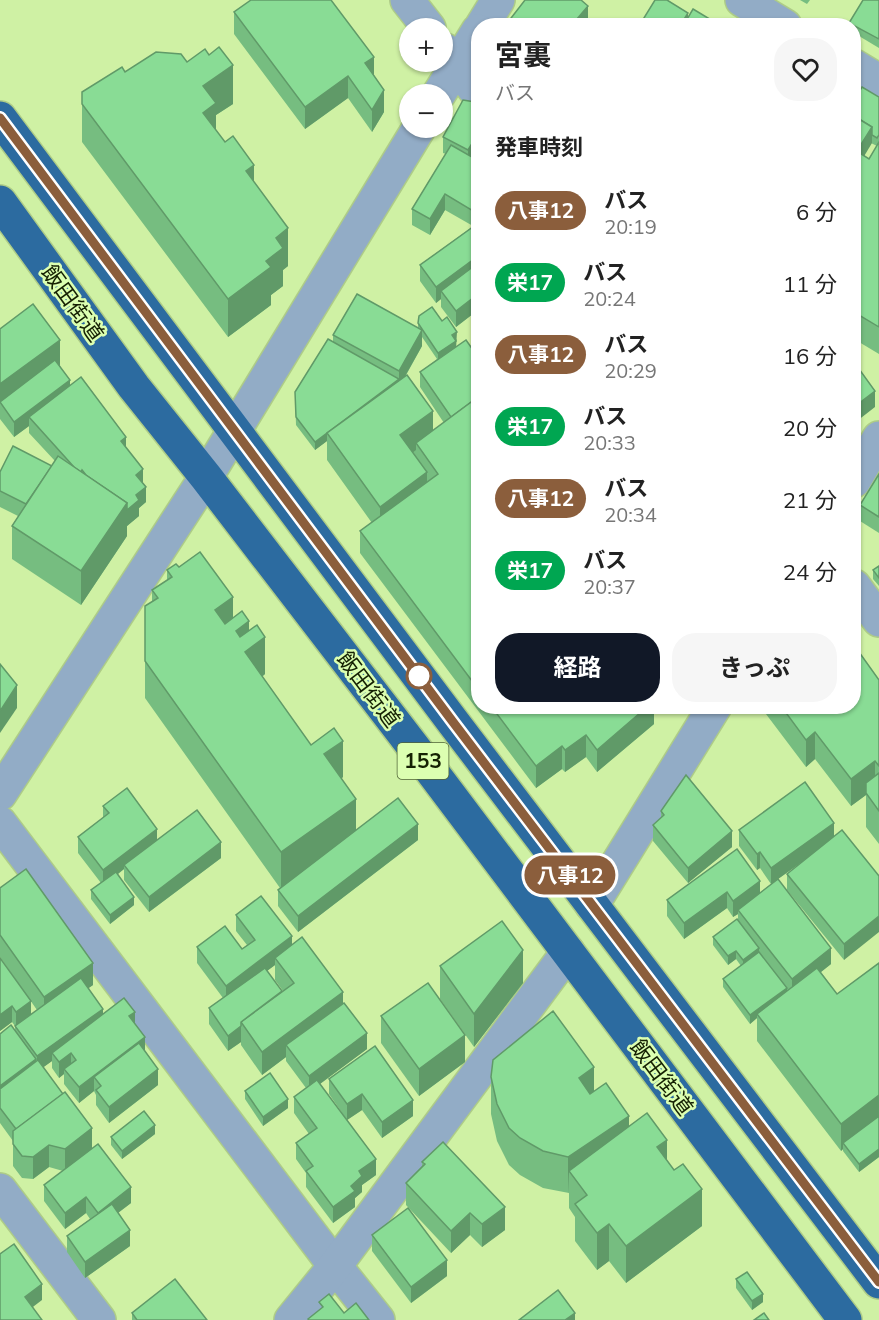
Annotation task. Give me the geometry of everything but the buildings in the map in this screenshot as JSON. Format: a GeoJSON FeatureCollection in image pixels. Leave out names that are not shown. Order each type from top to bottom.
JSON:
{"type":"FeatureCollection","features":[{"type":"Feature","properties":{"kind":"highway","name":"153"},"geometry":{"type":"LineString","coordinates":[[0,118],[453,722],[879,1282]]}},
{"type":"Feature","properties":{"kind":"highway","name":"飯田街道"},"geometry":{"type":"LineString","coordinates":[[0,202],[134,387],[206,477],[568,952],[845,1320]]}},
{"type":"Feature","properties":{"kind":"street"},"geometry":{"type":"LineString","coordinates":[[407,0],[421,18]]}},
{"type":"Feature","properties":{"kind":"street"},"geometry":{"type":"LineString","coordinates":[[487,18],[498,0]]}},
{"type":"Feature","properties":{"kind":"street"},"geometry":{"type":"LineString","coordinates":[[742,0],[772,18]]}},
{"type":"Feature","properties":{"kind":"street"},"geometry":{"type":"LineString","coordinates":[[453,53],[471,37]]}},
{"type":"Feature","properties":{"kind":"street"},"geometry":{"type":"LineString","coordinates":[[453,60],[471,84]]}},
{"type":"Feature","properties":{"kind":"street"},"geometry":{"type":"LineString","coordinates":[[861,70],[879,81]]}},
{"type":"Feature","properties":{"kind":"street"},"geometry":{"type":"LineString","coordinates":[[0,794],[206,477],[413,138]]}},
{"type":"Feature","properties":{"kind":"street"},"geometry":{"type":"LineString","coordinates":[[861,469],[879,438]]}},
{"type":"Feature","properties":{"kind":"street"},"geometry":{"type":"LineString","coordinates":[[861,596],[879,620]]}},
{"type":"Feature","properties":{"kind":"street"},"geometry":{"type":"LineString","coordinates":[[592,904],[710,714]]}},
{"type":"Feature","properties":{"kind":"street"},"geometry":{"type":"LineString","coordinates":[[0,823],[334,1266],[378,1320]]}},
{"type":"Feature","properties":{"kind":"street"},"geometry":{"type":"LineString","coordinates":[[291,1320],[334,1266],[568,952]]}},
{"type":"Feature","properties":{"kind":"street"},"geometry":{"type":"LineString","coordinates":[[0,1190],[99,1320]]}},
{"type":"Feature","properties":{"kind":"bus line","name":"八事12"},"geometry":{"type":"LineString","coordinates":[[0,118],[453,722],[879,1282]]}}]}
